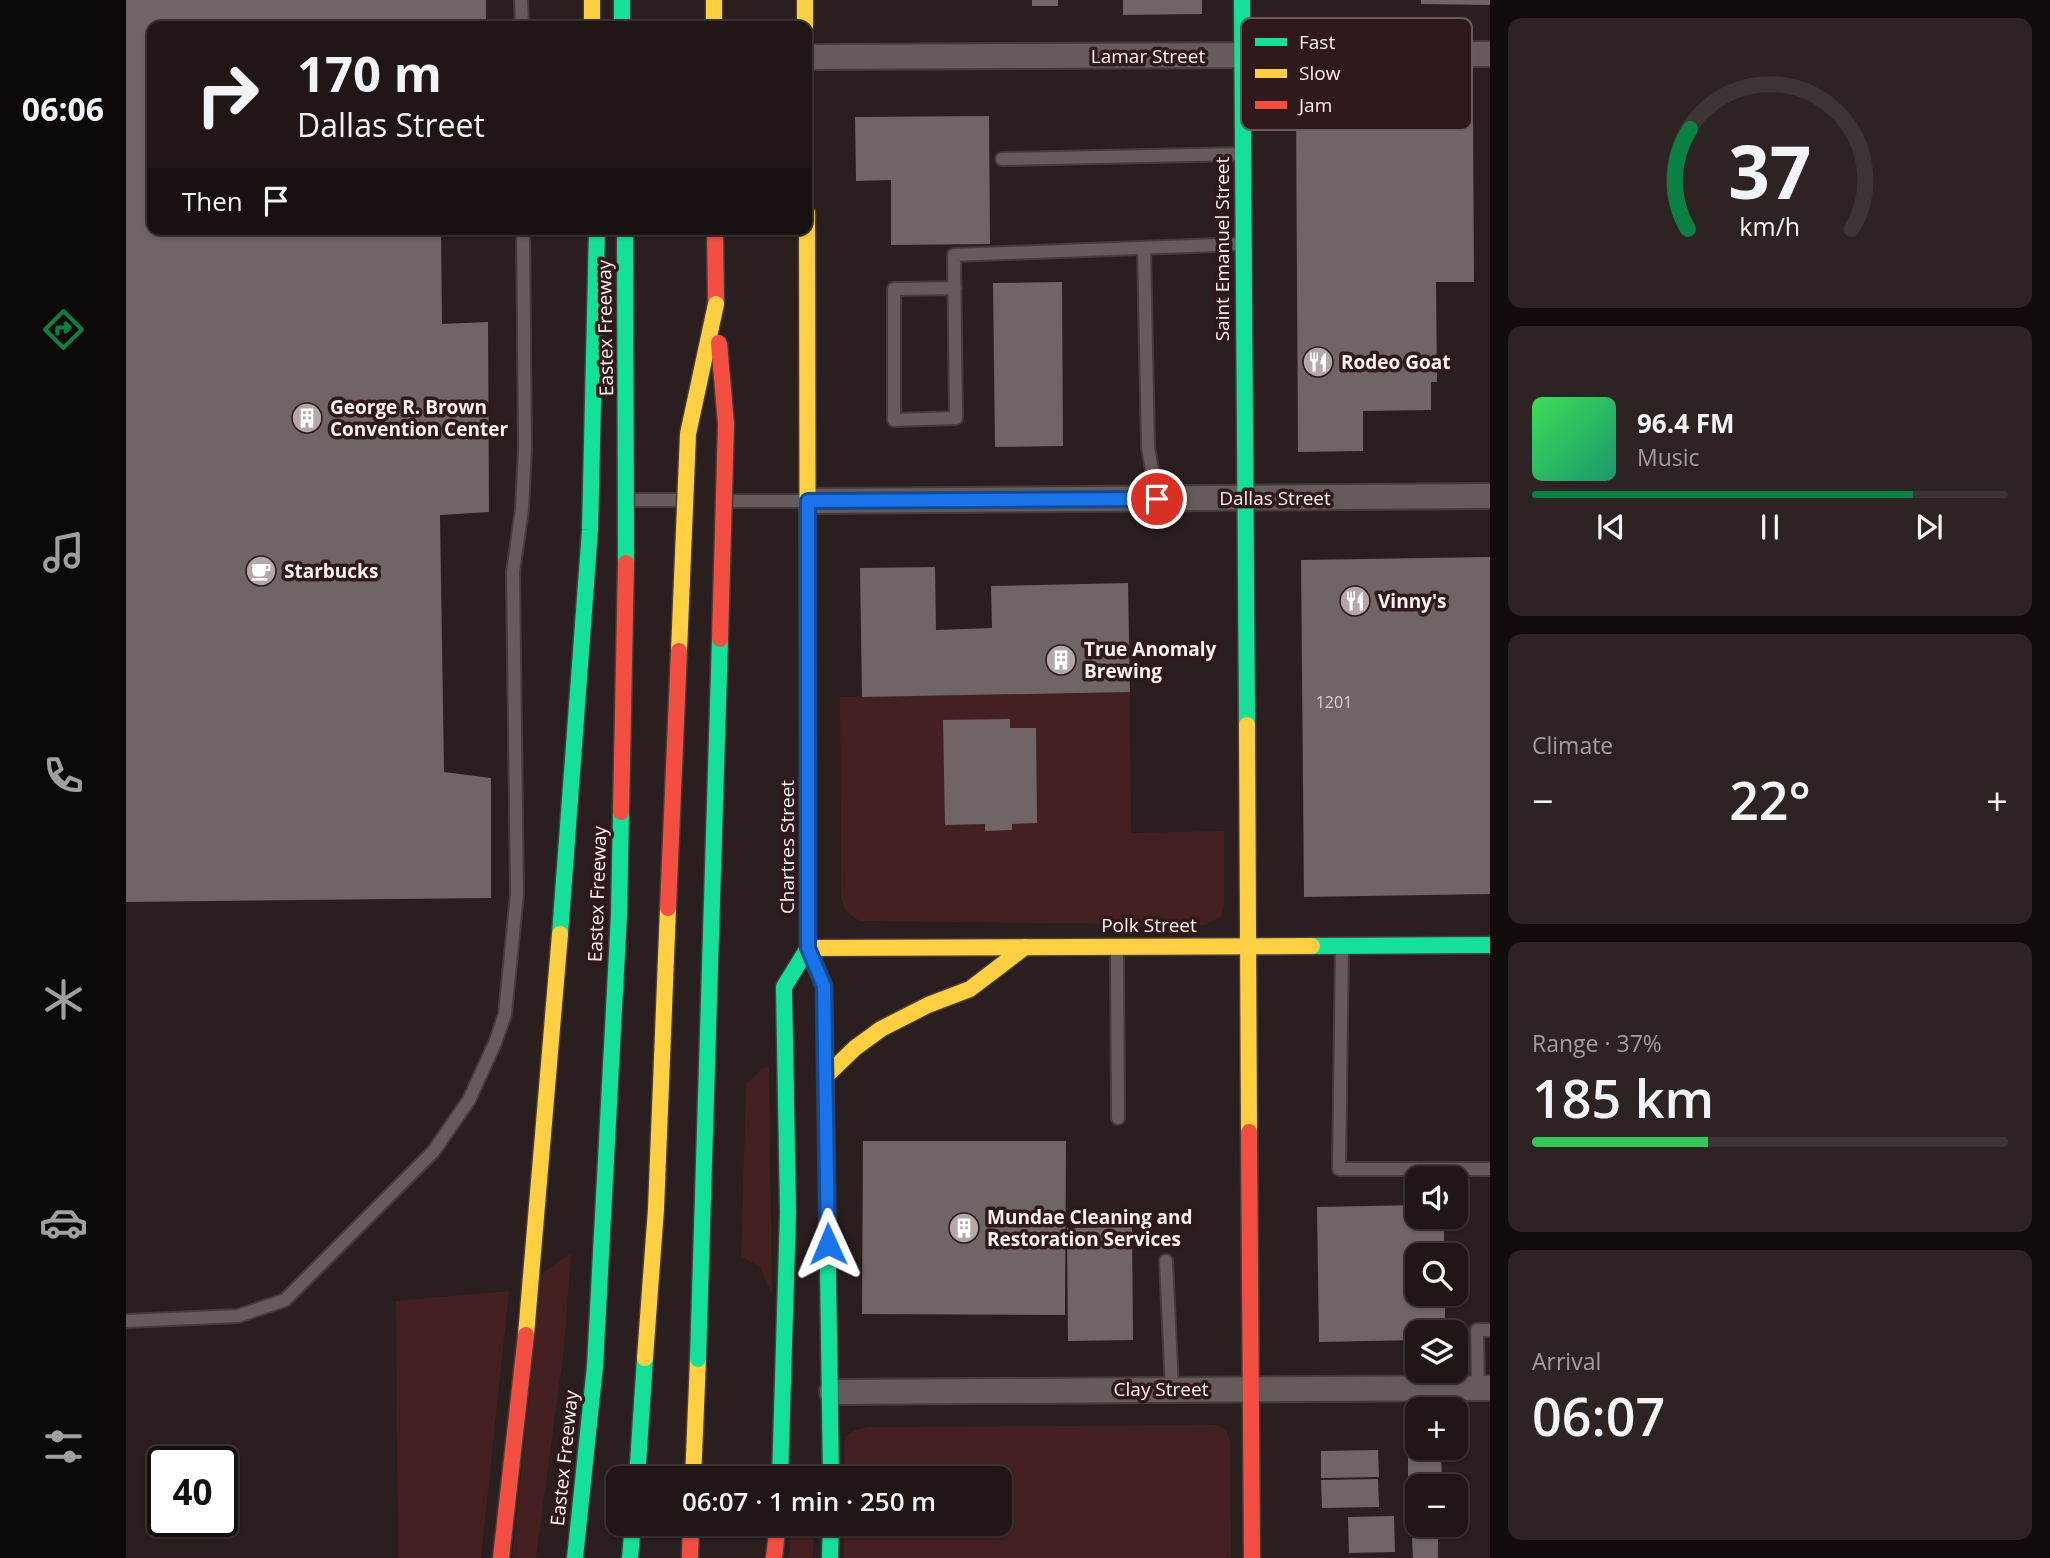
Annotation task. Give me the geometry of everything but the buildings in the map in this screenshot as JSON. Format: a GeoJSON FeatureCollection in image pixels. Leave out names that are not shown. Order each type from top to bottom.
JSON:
{"type":"FeatureCollection","features":[{"type":"Feature","properties":{"kind":"main road"},"geometry":{"type":"LineString","coordinates":[[592,0],[592,21]]}},
{"type":"Feature","properties":{"kind":"main road"},"geometry":{"type":"LineString","coordinates":[[622,0],[622,21]]}},
{"type":"Feature","properties":{"kind":"main road"},"geometry":{"type":"LineString","coordinates":[[714,0],[714,21]]}},
{"type":"Feature","properties":{"kind":"main road"},"geometry":{"type":"LineString","coordinates":[[805,0],[805,21]]}},
{"type":"Feature","properties":{"kind":"main road","name":"Saint Emanuel Street"},"geometry":{"type":"LineString","coordinates":[[1242,0],[1242,18]]}},
{"type":"Feature","properties":{"kind":"main road","name":"Saint Emanuel Street"},"geometry":{"type":"LineString","coordinates":[[1243,130],[1251,1388]]}},
{"type":"Feature","properties":{"kind":"main road"},"geometry":{"type":"LineString","coordinates":[[501,1558],[527,1315],[576,743],[590,530],[597,235]]}},
{"type":"Feature","properties":{"kind":"main road","name":"Eastex Freeway"},"geometry":{"type":"LineString","coordinates":[[575,1558],[595,1366],[619,915],[628,460],[625,235]]}},
{"type":"Feature","properties":{"kind":"main road"},"geometry":{"type":"LineString","coordinates":[[694,1466],[706,1148],[726,424],[716,304],[715,235]]}},
{"type":"Feature","properties":{"kind":"main road","name":"Chartres Street"},"geometry":{"type":"LineString","coordinates":[[807,235],[808,948],[824,986],[831,1466]]}},
{"type":"Feature","properties":{"kind":"main road"},"geometry":{"type":"LineString","coordinates":[[638,1466],[660,1130],[688,434],[716,304]]}},
{"type":"Feature","properties":{"kind":"main road","name":"Polk Street"},"geometry":{"type":"LineString","coordinates":[[808,948],[1490,945]]}},
{"type":"Feature","properties":{"kind":"main road"},"geometry":{"type":"LineString","coordinates":[[825,1077],[855,1048],[881,1029],[928,1005],[970,989],[1025,947]]}},
{"type":"Feature","properties":{"kind":"main road"},"geometry":{"type":"LineString","coordinates":[[780,1466],[788,1212],[785,987],[808,948]]}},
{"type":"Feature","properties":{"kind":"main road"},"geometry":{"type":"LineString","coordinates":[[1251,1388],[1252,1558]]}},
{"type":"Feature","properties":{"kind":"main road"},"geometry":{"type":"LineString","coordinates":[[630,1558],[632,1536]]}},
{"type":"Feature","properties":{"kind":"main road"},"geometry":{"type":"LineString","coordinates":[[690,1558],[691,1536]]}},
{"type":"Feature","properties":{"kind":"main road"},"geometry":{"type":"LineString","coordinates":[[774,1558],[777,1536]]}},
{"type":"Feature","properties":{"kind":"main road"},"geometry":{"type":"LineString","coordinates":[[830,1558],[831,1536]]}},
{"type":"Feature","properties":{"kind":"street","name":"Lamar Street"},"geometry":{"type":"LineString","coordinates":[[1472,54],[1490,54]]}},
{"type":"Feature","properties":{"kind":"street","name":"Lamar Street"},"geometry":{"type":"LineString","coordinates":[[812,57],[1241,55]]}},
{"type":"Feature","properties":{"kind":"street","name":"Dallas Street"},"geometry":{"type":"LineString","coordinates":[[808,501],[1490,496]]}},
{"type":"Feature","properties":{"kind":"street","name":"Clay Street"},"geometry":{"type":"LineString","coordinates":[[832,1392],[1484,1388]]}},
{"type":"Feature","properties":{"kind":"lane"},"geometry":{"type":"LineString","coordinates":[[521,0],[522,21]]}},
{"type":"Feature","properties":{"kind":"lane"},"geometry":{"type":"LineString","coordinates":[[600,0],[601,21]]}},
{"type":"Feature","properties":{"kind":"lane"},"geometry":{"type":"LineString","coordinates":[[1002,159],[1243,154]]}},
{"type":"Feature","properties":{"kind":"lane"},"geometry":{"type":"LineString","coordinates":[[126,1321],[238,1317],[285,1300],[433,1152],[469,1100],[495,1043],[505,1014],[517,894],[513,572],[522,509],[525,447],[523,235]]}},
{"type":"Feature","properties":{"kind":"lane"},"geometry":{"type":"LineString","coordinates":[[602,235],[611,500],[699,500]]}},
{"type":"Feature","properties":{"kind":"lane"},"geometry":{"type":"LineString","coordinates":[[955,288],[894,289],[894,420],[956,418],[955,288],[954,255],[1244,244]]}},
{"type":"Feature","properties":{"kind":"lane"},"geometry":{"type":"LineString","coordinates":[[1144,248],[1148,447],[1157,499]]}},
{"type":"Feature","properties":{"kind":"lane"},"geometry":{"type":"LineString","coordinates":[[713,501],[808,501]]}},
{"type":"Feature","properties":{"kind":"lane"},"geometry":{"type":"LineString","coordinates":[[1117,946],[1118,1118]]}},
{"type":"Feature","properties":{"kind":"lane"},"geometry":{"type":"LineString","coordinates":[[1342,946],[1339,1169],[1490,1169]]}},
{"type":"Feature","properties":{"kind":"lane"},"geometry":{"type":"LineString","coordinates":[[1166,1261],[1172,1389]]}},
{"type":"Feature","properties":{"kind":"lane"},"geometry":{"type":"LineString","coordinates":[[1484,1388],[1477,1330],[1490,1330]]}},
{"type":"Feature","properties":{"kind":"shaded area"},"geometry":{"type":"Polygon","coordinates":[[[1130,692],[1131,833],[1224,831],[1224,908],[1220,917],[1205,925],[859,921],[845,910],[841,898],[840,697],[1130,692]]]}},
{"type":"Feature","properties":{"kind":"shaded area"},"geometry":{"type":"Polygon","coordinates":[[[769,1067],[772,1294],[760,1267],[741,1256],[746,1085],[762,1068],[769,1067]]]}},
{"type":"Feature","properties":{"kind":"shaded area"},"geometry":{"type":"Polygon","coordinates":[[[571,1253],[564,1348],[536,1558],[512,1558],[542,1273],[571,1253]]]}},
{"type":"Feature","properties":{"kind":"shaded area"},"geometry":{"type":"Polygon","coordinates":[[[509,1291],[481,1558],[398,1558],[396,1301],[509,1291]]]}},
{"type":"Feature","properties":{"kind":"shaded area"},"geometry":{"type":"Polygon","coordinates":[[[1216,1425],[1226,1430],[1230,1441],[1231,1558],[844,1558],[844,1536],[1012,1536],[1012,1466],[844,1466],[845,1437],[855,1430],[869,1427],[1216,1425]]]}},
{"type":"Feature","properties":{"kind":"shaded area"},"geometry":{"type":"Polygon","coordinates":[[[791,1536],[814,1536],[813,1558],[788,1558],[791,1536]]]}},
{"type":"Feature","properties":{"kind":"traffic: fast"},"geometry":{"type":"LineString","coordinates":[[622,0],[622,21]]}},
{"type":"Feature","properties":{"kind":"traffic: fast"},"geometry":{"type":"LineString","coordinates":[[1242,0],[1242,18]]}},
{"type":"Feature","properties":{"kind":"traffic: fast"},"geometry":{"type":"LineString","coordinates":[[1243,130],[1247,725]]}},
{"type":"Feature","properties":{"kind":"traffic: fast"},"geometry":{"type":"LineString","coordinates":[[560,934],[590,530],[597,235]]}},
{"type":"Feature","properties":{"kind":"traffic: fast"},"geometry":{"type":"LineString","coordinates":[[625,235],[626,563]]}},
{"type":"Feature","properties":{"kind":"traffic: fast"},"geometry":{"type":"LineString","coordinates":[[698,1359],[720,639]]}},
{"type":"Feature","properties":{"kind":"traffic: fast"},"geometry":{"type":"LineString","coordinates":[[808,780],[808,948],[824,986],[831,1466]]}},
{"type":"Feature","properties":{"kind":"traffic: fast"},"geometry":{"type":"LineString","coordinates":[[595,1366],[619,915],[621,812]]}},
{"type":"Feature","properties":{"kind":"traffic: fast"},"geometry":{"type":"LineString","coordinates":[[1312,946],[1490,945]]}},
{"type":"Feature","properties":{"kind":"traffic: fast"},"geometry":{"type":"LineString","coordinates":[[780,1466],[788,1212],[784,987],[808,948]]}},
{"type":"Feature","properties":{"kind":"traffic: fast"},"geometry":{"type":"LineString","coordinates":[[638,1466],[645,1358]]}},
{"type":"Feature","properties":{"kind":"traffic: fast"},"geometry":{"type":"LineString","coordinates":[[575,1558],[595,1366]]}},
{"type":"Feature","properties":{"kind":"traffic: fast"},"geometry":{"type":"LineString","coordinates":[[630,1558],[632,1536]]}},
{"type":"Feature","properties":{"kind":"traffic: fast"},"geometry":{"type":"LineString","coordinates":[[830,1558],[831,1536]]}},
{"type":"Feature","properties":{"kind":"traffic: slow"},"geometry":{"type":"LineString","coordinates":[[592,0],[592,21]]}},
{"type":"Feature","properties":{"kind":"traffic: slow"},"geometry":{"type":"LineString","coordinates":[[714,0],[714,21]]}},
{"type":"Feature","properties":{"kind":"traffic: slow"},"geometry":{"type":"LineString","coordinates":[[805,0],[805,21]]}},
{"type":"Feature","properties":{"kind":"traffic: slow"},"geometry":{"type":"LineString","coordinates":[[807,235],[808,780]]}},
{"type":"Feature","properties":{"kind":"traffic: slow"},"geometry":{"type":"LineString","coordinates":[[679,651],[688,434],[716,304]]}},
{"type":"Feature","properties":{"kind":"traffic: slow"},"geometry":{"type":"LineString","coordinates":[[1247,725],[1249,1132]]}},
{"type":"Feature","properties":{"kind":"traffic: slow"},"geometry":{"type":"LineString","coordinates":[[645,1358],[656,1209],[668,908]]}},
{"type":"Feature","properties":{"kind":"traffic: slow"},"geometry":{"type":"LineString","coordinates":[[526,1335],[560,934]]}},
{"type":"Feature","properties":{"kind":"traffic: slow"},"geometry":{"type":"LineString","coordinates":[[808,948],[1312,946]]}},
{"type":"Feature","properties":{"kind":"traffic: slow"},"geometry":{"type":"LineString","coordinates":[[825,1077],[855,1048],[881,1029],[928,1005],[970,989],[1025,947]]}},
{"type":"Feature","properties":{"kind":"traffic: slow"},"geometry":{"type":"LineString","coordinates":[[694,1466],[698,1359]]}},
{"type":"Feature","properties":{"kind":"traffic: jam"},"geometry":{"type":"LineString","coordinates":[[715,235],[716,304]]}},
{"type":"Feature","properties":{"kind":"traffic: jam"},"geometry":{"type":"LineString","coordinates":[[719,343],[726,424],[720,639]]}},
{"type":"Feature","properties":{"kind":"traffic: jam"},"geometry":{"type":"LineString","coordinates":[[621,812],[626,563]]}},
{"type":"Feature","properties":{"kind":"traffic: jam"},"geometry":{"type":"LineString","coordinates":[[668,908],[679,651]]}},
{"type":"Feature","properties":{"kind":"traffic: jam"},"geometry":{"type":"LineString","coordinates":[[1249,1132],[1252,1558]]}},
{"type":"Feature","properties":{"kind":"traffic: jam"},"geometry":{"type":"LineString","coordinates":[[501,1558],[526,1335]]}},
{"type":"Feature","properties":{"kind":"traffic: jam"},"geometry":{"type":"LineString","coordinates":[[690,1558],[691,1536]]}},
{"type":"Feature","properties":{"kind":"traffic: jam"},"geometry":{"type":"LineString","coordinates":[[774,1558],[777,1536]]}},
{"type":"Feature","properties":{"kind":"place","name":"Rodeo Goat"},"geometry":{"type":"Point","coordinates":[1318,362]}},
{"type":"Feature","properties":{"kind":"place","name":"George R. Brown Convention Center"},"geometry":{"type":"Point","coordinates":[307,418]}},
{"type":"Feature","properties":{"kind":"place","name":"Starbucks"},"geometry":{"type":"Point","coordinates":[261,571]}},
{"type":"Feature","properties":{"kind":"place","name":"Vinny's"},"geometry":{"type":"Point","coordinates":[1355,601]}},
{"type":"Feature","properties":{"kind":"place","name":"True Anomaly Brewing"},"geometry":{"type":"Point","coordinates":[1061,660]}},
{"type":"Feature","properties":{"kind":"place","name":"Mundae Cleaning and Restoration Services"},"geometry":{"type":"Point","coordinates":[964,1228]}},
{"type":"Feature","properties":{"kind":"route"},"geometry":{"type":"LineString","coordinates":[[828,1244],[824,986],[808,948],[808,501],[1157,499]]}}]}
